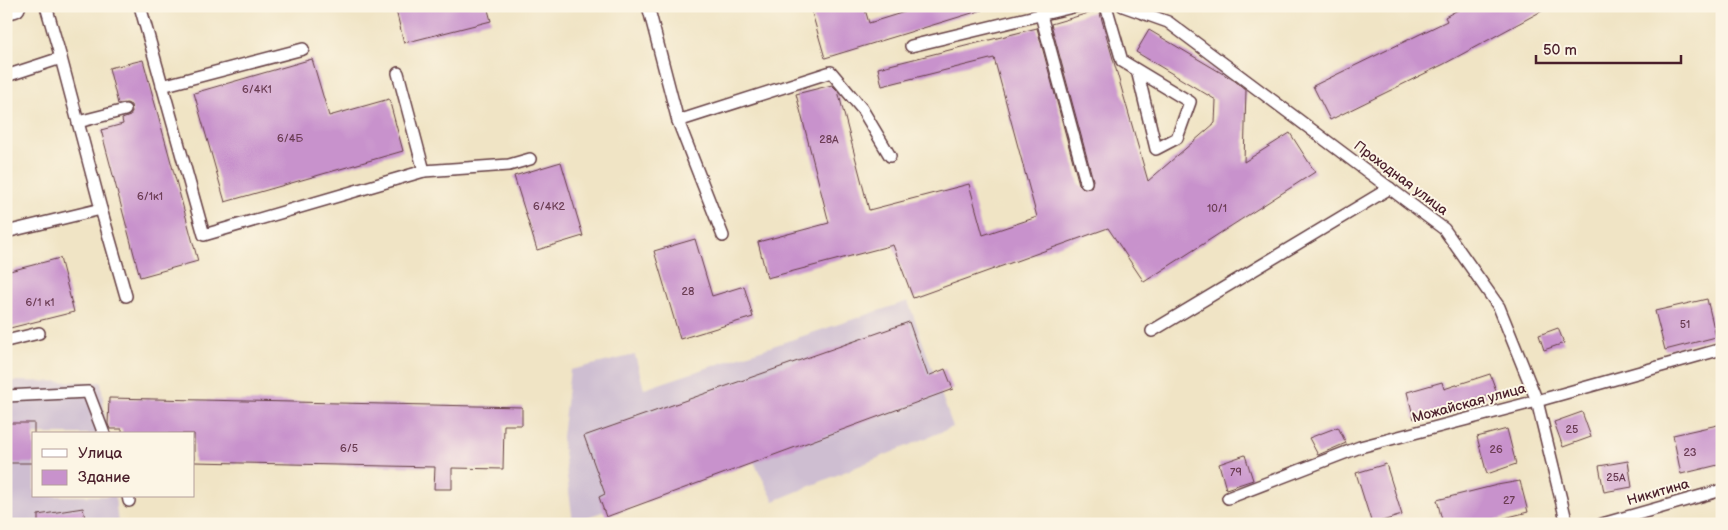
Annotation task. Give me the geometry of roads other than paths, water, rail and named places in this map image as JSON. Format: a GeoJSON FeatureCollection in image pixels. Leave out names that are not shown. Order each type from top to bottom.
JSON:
{"type":"FeatureCollection","features":[{"type":"Feature","properties":{"kind":"street"},"geometry":{"type":"LineString","coordinates":[[6,8],[14,6]]}},
{"type":"Feature","properties":{"kind":"lane"},"geometry":{"type":"LineString","coordinates":[[46,6],[100,209],[126,296]]}},
{"type":"Feature","properties":{"kind":"lane"},"geometry":{"type":"LineString","coordinates":[[140,6],[204,235],[424,171],[509,165],[530,159]]}},
{"type":"Feature","properties":{"kind":"lane"},"geometry":{"type":"LineString","coordinates":[[648,6],[678,121],[723,236]]}},
{"type":"Feature","properties":{"kind":"lane"},"geometry":{"type":"LineString","coordinates":[[911,46],[1077,6]]}},
{"type":"Feature","properties":{"kind":"lane"},"geometry":{"type":"LineString","coordinates":[[1106,6],[1122,60],[1190,102],[1177,138],[1156,149],[1137,70]]}},
{"type":"Feature","properties":{"kind":"lane","name":"Проходная улица"},"geometry":{"type":"LineString","coordinates":[[1123,6],[1168,22],[1444,229],[1499,307],[1536,401],[1567,524]]}},
{"type":"Feature","properties":{"kind":"lane"},"geometry":{"type":"LineString","coordinates":[[1041,15],[1086,182]]}},
{"type":"Feature","properties":{"kind":"lane"},"geometry":{"type":"LineString","coordinates":[[162,86],[303,49]]}},
{"type":"Feature","properties":{"kind":"lane"},"geometry":{"type":"LineString","coordinates":[[6,76],[61,58]]}},
{"type":"Feature","properties":{"kind":"lane"},"geometry":{"type":"LineString","coordinates":[[678,121],[831,72],[862,108],[890,156]]}},
{"type":"Feature","properties":{"kind":"lane"},"geometry":{"type":"LineString","coordinates":[[398,73],[424,171]]}},
{"type":"Feature","properties":{"kind":"lane"},"geometry":{"type":"LineString","coordinates":[[78,122],[125,110]]}},
{"type":"Feature","properties":{"kind":"lane"},"geometry":{"type":"LineString","coordinates":[[1152,331],[1390,188]]}},
{"type":"Feature","properties":{"kind":"lane"},"geometry":{"type":"LineString","coordinates":[[6,232],[100,209]]}},
{"type":"Feature","properties":{"kind":"lane"},"geometry":{"type":"LineString","coordinates":[[6,341],[39,333]]}},
{"type":"Feature","properties":{"kind":"lane","name":"Можайская улица"},"geometry":{"type":"LineString","coordinates":[[1228,498],[1360,447],[1536,401],[1722,349]]}},
{"type":"Feature","properties":{"kind":"lane"},"geometry":{"type":"LineString","coordinates":[[6,396],[88,392],[103,432]]}},
{"type":"Feature","properties":{"kind":"lane","name":"Никитина"},"geometry":{"type":"LineString","coordinates":[[1602,524],[1722,490]]}}]}
